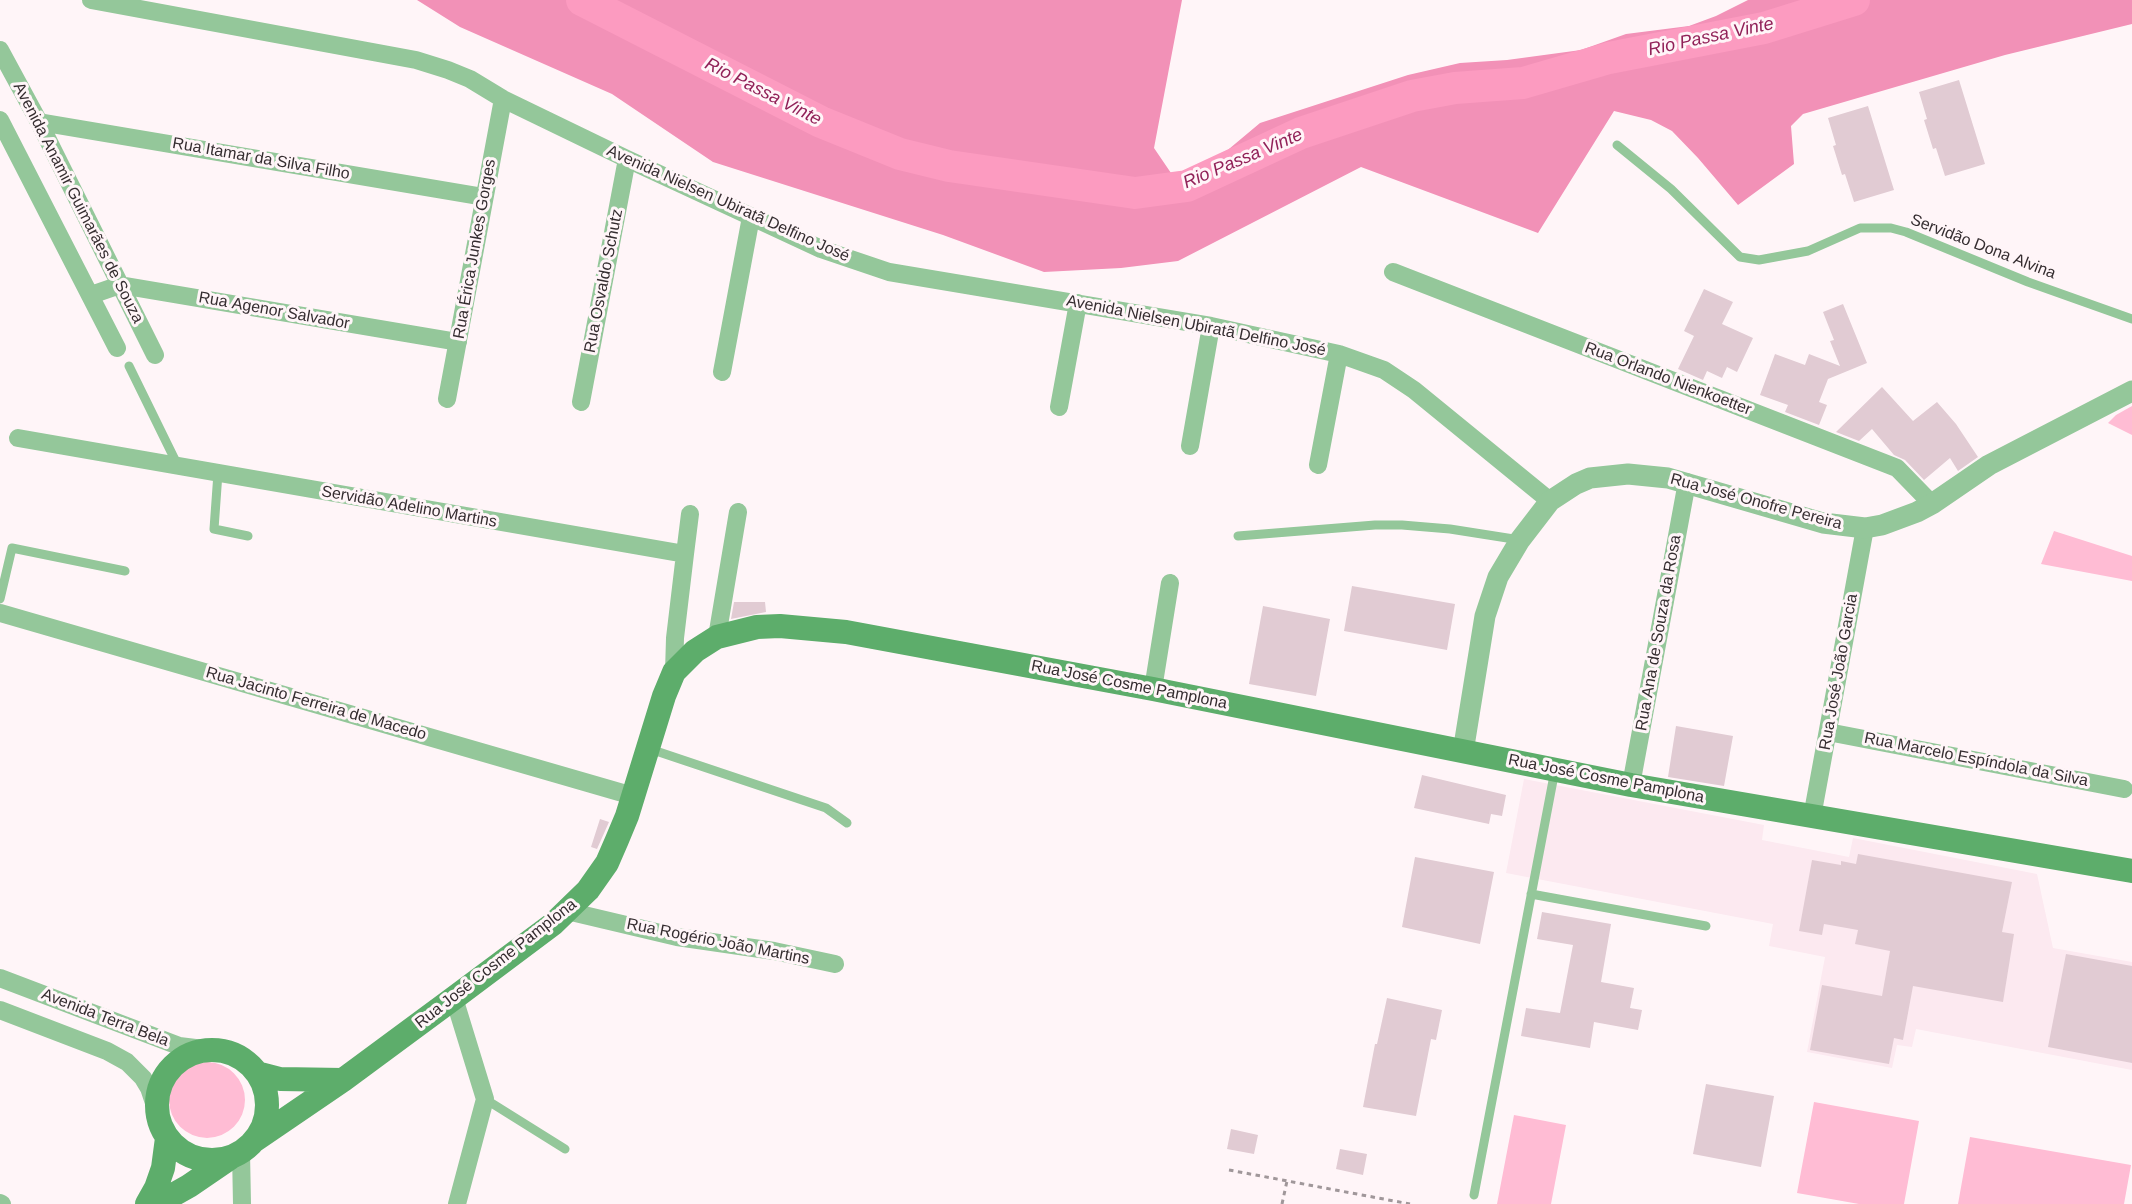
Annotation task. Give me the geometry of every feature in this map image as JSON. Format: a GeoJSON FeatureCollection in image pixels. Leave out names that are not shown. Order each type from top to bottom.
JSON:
{"type":"FeatureCollection","features":[{"type":"Feature","properties":{"kind":"main road","name":"Rua José Cosme Pamplona"},"geometry":{"type":"LineString","coordinates":[[157,1204],[189,1186],[343,1080],[567,911],[588,890],[607,863],[624,824],[664,696],[674,672],[695,651],[717,638],[757,627],[780,626],[846,632],[1153,689],[1632,785],[2132,871]]}},
{"type":"Feature","properties":{"kind":"main road"},"geometry":{"type":"LineString","coordinates":[[212,1050],[229,1053],[245,1061],[257,1073],[265,1089],[267,1107],[264,1125],[242,1150],[213,1160],[195,1158],[180,1150],[167,1138],[158,1115],[158,1094],[166,1074],[173,1066],[191,1054],[212,1050]]}},
{"type":"Feature","properties":{"kind":"main road"},"geometry":{"type":"LineString","coordinates":[[257,1073],[280,1079],[343,1080]]}},
{"type":"Feature","properties":{"kind":"main road"},"geometry":{"type":"LineString","coordinates":[[147,1204],[163,1168],[167,1138]]}},
{"type":"Feature","properties":{"kind":"street","name":"Avenida Nielsen Ubiratã Delfino José"},"geometry":{"type":"LineString","coordinates":[[91,0],[416,60],[448,70],[470,79],[503,99],[751,218],[854,262],[889,272],[1211,326],[1339,354],[1384,370],[1414,390],[1550,501]]}},
{"type":"Feature","properties":{"kind":"street","name":"Avenida Anamir Guimarães de Souza"},"geometry":{"type":"LineString","coordinates":[[0,50],[39,122],[155,356]]}},
{"type":"Feature","properties":{"kind":"street","name":"Rua Érica Junkes Gorges"},"geometry":{"type":"LineString","coordinates":[[447,399],[503,99]]}},
{"type":"Feature","properties":{"kind":"street","name":"Avenida Anamir Guimarães de Souza"},"geometry":{"type":"LineString","coordinates":[[0,120],[117,348]]}},
{"type":"Feature","properties":{"kind":"street","name":"Rua Itamar da Silva Filho"},"geometry":{"type":"LineString","coordinates":[[39,122],[484,197]]}},
{"type":"Feature","properties":{"kind":"street","name":"Rua Osvaldo Schutz"},"geometry":{"type":"LineString","coordinates":[[581,402],[627,159]]}},
{"type":"Feature","properties":{"kind":"street"},"geometry":{"type":"LineString","coordinates":[[722,372],[751,218]]}},
{"type":"Feature","properties":{"kind":"street","name":"Rua Orlando Nienkoetter"},"geometry":{"type":"LineString","coordinates":[[1393,272],[1897,468],[1932,504]]}},
{"type":"Feature","properties":{"kind":"street"},"geometry":{"type":"LineString","coordinates":[[91,296],[120,285]]}},
{"type":"Feature","properties":{"kind":"street","name":"Rua Agenor Salvador"},"geometry":{"type":"LineString","coordinates":[[120,285],[458,342]]}},
{"type":"Feature","properties":{"kind":"street"},"geometry":{"type":"LineString","coordinates":[[1059,407],[1078,303]]}},
{"type":"Feature","properties":{"kind":"street"},"geometry":{"type":"LineString","coordinates":[[1190,446],[1211,326]]}},
{"type":"Feature","properties":{"kind":"street"},"geometry":{"type":"LineString","coordinates":[[1318,465],[1339,354]]}},
{"type":"Feature","properties":{"kind":"street","name":"Rua José Onofre Pereira"},"geometry":{"type":"LineString","coordinates":[[1463,752],[1477,659],[1488,606],[1497,577],[1520,540],[1550,501],[1576,484],[1606,476],[1628,474],[1651,476],[1687,482],[1823,523],[1865,528],[1898,520],[1932,504],[1989,465],[2132,391]]}},
{"type":"Feature","properties":{"kind":"street","name":"Servidão Adelino Martins"},"geometry":{"type":"LineString","coordinates":[[18,438],[685,554]]}},
{"type":"Feature","properties":{"kind":"street","name":"Rua Ana de Souza da Rosa"},"geometry":{"type":"LineString","coordinates":[[1632,785],[1687,482]]}},
{"type":"Feature","properties":{"kind":"street"},"geometry":{"type":"LineString","coordinates":[[717,638],[738,512]]}},
{"type":"Feature","properties":{"kind":"street"},"geometry":{"type":"LineString","coordinates":[[674,672],[675,638],[690,514]]}},
{"type":"Feature","properties":{"kind":"street","name":"Rua José João Garcia"},"geometry":{"type":"LineString","coordinates":[[1812,817],[1865,528]]}},
{"type":"Feature","properties":{"kind":"street"},"geometry":{"type":"LineString","coordinates":[[1153,689],[1170,583]]}},
{"type":"Feature","properties":{"kind":"street","name":"Rua Jacinto Ferreira de Macedo"},"geometry":{"type":"LineString","coordinates":[[0,613],[633,796]]}},
{"type":"Feature","properties":{"kind":"street","name":"Rua Marcelo Espíndola da Silva"},"geometry":{"type":"LineString","coordinates":[[1828,732],[2124,789]]}},
{"type":"Feature","properties":{"kind":"street","name":"Rua Rogério João Martins"},"geometry":{"type":"LineString","coordinates":[[567,911],[677,938],[774,951],[835,964]]}},
{"type":"Feature","properties":{"kind":"street","name":"Avenida Terra Bela"},"geometry":{"type":"LineString","coordinates":[[0,978],[164,1041],[194,1049],[212,1050]]}},
{"type":"Feature","properties":{"kind":"street"},"geometry":{"type":"LineString","coordinates":[[454,998],[485,1099],[457,1204]]}},
{"type":"Feature","properties":{"kind":"street","name":"Avenida Terra Bela"},"geometry":{"type":"LineString","coordinates":[[0,1010],[117,1055],[143,1078],[149,1088],[158,1115]]}},
{"type":"Feature","properties":{"kind":"street"},"geometry":{"type":"LineString","coordinates":[[242,1150],[242,1204]]}},
{"type":"Feature","properties":{"kind":"lane","name":"Servidão Dona Alvina"},"geometry":{"type":"LineString","coordinates":[[1617,145],[1671,189],[1740,257],[1759,260],[1808,250],[1860,228],[1891,228],[2028,282],[2132,319]]}},
{"type":"Feature","properties":{"kind":"lane"},"geometry":{"type":"LineString","coordinates":[[129,366],[178,466]]}},
{"type":"Feature","properties":{"kind":"lane"},"geometry":{"type":"LineString","coordinates":[[218,473],[214,529],[248,536]]}},
{"type":"Feature","properties":{"kind":"lane"},"geometry":{"type":"LineString","coordinates":[[1238,536],[1375,525],[1402,525],[1450,529],[1520,540]]}},
{"type":"Feature","properties":{"kind":"lane"},"geometry":{"type":"LineString","coordinates":[[0,599],[12,548],[125,571]]}},
{"type":"Feature","properties":{"kind":"lane"},"geometry":{"type":"LineString","coordinates":[[648,748],[826,808],[847,822]]}},
{"type":"Feature","properties":{"kind":"lane"},"geometry":{"type":"LineString","coordinates":[[1474,1195],[1555,770]]}},
{"type":"Feature","properties":{"kind":"lane"},"geometry":{"type":"LineString","coordinates":[[1532,894],[1706,926]]}},
{"type":"Feature","properties":{"kind":"lane"},"geometry":{"type":"LineString","coordinates":[[485,1099],[565,1149]]}},
{"type":"Feature","properties":{"kind":"path"},"geometry":{"type":"LineString","coordinates":[[1229,1170],[1410,1204]]}},
{"type":"Feature","properties":{"kind":"path"},"geometry":{"type":"LineString","coordinates":[[1282,1204],[1287,1181]]}},
{"type":"Feature","properties":{"kind":"shaded area"},"geometry":{"type":"Polygon","coordinates":[[[417,0],[1182,0],[1154,148],[1171,173],[1195,173],[1217,159],[1260,123],[1408,75],[1460,63],[1507,60],[1581,50],[1626,34],[1689,26],[1748,0],[2132,0],[2132,24],[2005,55],[1803,114],[1791,126],[1794,164],[1738,205],[1672,131],[1651,120],[1614,111],[1538,233],[1361,167],[1178,261],[1121,268],[1044,272],[943,235],[713,162],[612,94],[460,27],[417,0]]]}},
{"type":"Feature","properties":{"kind":"shaded area"},"geometry":{"type":"Polygon","coordinates":[[[2132,406],[2132,435],[2108,423],[2116,415],[2132,406]]]}},
{"type":"Feature","properties":{"kind":"shaded area"},"geometry":{"type":"Polygon","coordinates":[[[2054,531],[2132,556],[2132,581],[2041,564],[2054,531]]]}},
{"type":"Feature","properties":{"kind":"shaded area"},"geometry":{"type":"Polygon","coordinates":[[[1524,779],[1764,825],[1762,840],[1849,857],[1853,838],[2037,874],[2053,948],[2132,962],[2132,1070],[1916,1029],[1912,1047],[1897,1045],[1892,1068],[1807,1052],[1825,957],[1769,946],[1773,924],[1506,873],[1524,779]]]}},
{"type":"Feature","properties":{"kind":"shaded area"},"geometry":{"type":"Polygon","coordinates":[[[215,1062],[228,1068],[239,1079],[245,1092],[243,1115],[228,1132],[215,1138],[199,1138],[186,1132],[171,1115],[169,1092],[175,1079],[192,1064],[215,1062]]]}},
{"type":"Feature","properties":{"kind":"shaded area"},"geometry":{"type":"Polygon","coordinates":[[[1814,1102],[1919,1121],[1904,1204],[1859,1204],[1797,1193],[1814,1102]]]}},
{"type":"Feature","properties":{"kind":"shaded area"},"geometry":{"type":"Polygon","coordinates":[[[1514,1115],[1566,1125],[1551,1204],[1497,1204],[1514,1115]]]}},
{"type":"Feature","properties":{"kind":"shaded area"},"geometry":{"type":"Polygon","coordinates":[[[1970,1137],[2131,1165],[2124,1204],[1958,1204],[1970,1137]]]}},
{"type":"Feature","properties":{"kind":"building"},"geometry":{"type":"Polygon","coordinates":[[[1959,80],[1985,164],[1945,176],[1924,120],[1927,119],[1919,92],[1959,80]]]}},
{"type":"Feature","properties":{"kind":"building"},"geometry":{"type":"Polygon","coordinates":[[[1868,106],[1894,190],[1854,202],[1833,146],[1836,145],[1828,118],[1868,106]]]}},
{"type":"Feature","properties":{"kind":"building"},"geometry":{"type":"Polygon","coordinates":[[[1704,289],[1733,302],[1722,324],[1753,338],[1737,372],[1727,367],[1722,378],[1707,371],[1703,380],[1678,369],[1694,336],[1684,331],[1704,289]]]}},
{"type":"Feature","properties":{"kind":"building"},"geometry":{"type":"Polygon","coordinates":[[[1843,304],[1867,363],[1828,379],[1819,402],[1827,405],[1819,425],[1785,412],[1788,405],[1760,395],[1775,354],[1805,365],[1809,354],[1840,366],[1830,341],[1834,340],[1823,312],[1843,304]]]}},
{"type":"Feature","properties":{"kind":"building"},"geometry":{"type":"Polygon","coordinates":[[[1882,387],[1913,421],[1937,402],[1956,424],[1978,457],[1958,471],[1950,458],[1924,480],[1905,460],[1894,455],[1872,429],[1859,441],[1836,432],[1882,387]]]}},
{"type":"Feature","properties":{"kind":"building"},"geometry":{"type":"Polygon","coordinates":[[[1352,586],[1455,604],[1447,650],[1344,631],[1352,586]]]}},
{"type":"Feature","properties":{"kind":"building"},"geometry":{"type":"Polygon","coordinates":[[[734,602],[765,602],[766,612],[731,619],[734,602]]]}},
{"type":"Feature","properties":{"kind":"building"},"geometry":{"type":"Polygon","coordinates":[[[1263,606],[1330,619],[1316,696],[1249,684],[1263,606]]]}},
{"type":"Feature","properties":{"kind":"building"},"geometry":{"type":"Polygon","coordinates":[[[1676,726],[1733,736],[1724,786],[1668,777],[1676,726]]]}},
{"type":"Feature","properties":{"kind":"building"},"geometry":{"type":"Polygon","coordinates":[[[1422,775],[1506,795],[1502,816],[1491,814],[1489,824],[1414,808],[1422,775]]]}},
{"type":"Feature","properties":{"kind":"building"},"geometry":{"type":"Polygon","coordinates":[[[600,819],[609,822],[597,849],[591,847],[600,819]]]}},
{"type":"Feature","properties":{"kind":"building"},"geometry":{"type":"Polygon","coordinates":[[[1858,854],[2012,882],[2002,932],[2014,934],[2003,1002],[1913,986],[1903,1040],[1894,1038],[1889,1064],[1810,1050],[1822,985],[1882,996],[1890,951],[1855,944],[1858,930],[1824,924],[1822,935],[1799,931],[1812,860],[1841,865],[1841,861],[1856,864],[1858,854]]]}},
{"type":"Feature","properties":{"kind":"building"},"geometry":{"type":"Polygon","coordinates":[[[1415,857],[1494,872],[1480,944],[1402,927],[1415,857]]]}},
{"type":"Feature","properties":{"kind":"building"},"geometry":{"type":"Polygon","coordinates":[[[1542,912],[1611,924],[1601,982],[1634,988],[1630,1008],[1642,1010],[1638,1030],[1594,1022],[1590,1048],[1521,1036],[1526,1008],[1560,1013],[1573,945],[1537,939],[1542,912]]]}},
{"type":"Feature","properties":{"kind":"building"},"geometry":{"type":"Polygon","coordinates":[[[2066,954],[2132,966],[2132,1063],[2048,1047],[2066,954]]]}},
{"type":"Feature","properties":{"kind":"building"},"geometry":{"type":"Polygon","coordinates":[[[1387,998],[1442,1010],[1436,1040],[1431,1039],[1416,1116],[1363,1107],[1375,1044],[1377,1044],[1387,998]]]}},
{"type":"Feature","properties":{"kind":"building"},"geometry":{"type":"Polygon","coordinates":[[[1706,1084],[1774,1096],[1761,1167],[1693,1154],[1706,1084]]]}},
{"type":"Feature","properties":{"kind":"building"},"geometry":{"type":"Polygon","coordinates":[[[1231,1129],[1258,1135],[1254,1154],[1227,1149],[1231,1129]]]}},
{"type":"Feature","properties":{"kind":"building"},"geometry":{"type":"Polygon","coordinates":[[[1340,1149],[1367,1154],[1363,1175],[1336,1169],[1340,1149]]]}},
{"type":"Feature","properties":{"kind":"waterway","name":"Rio Passa Vinte"},"geometry":{"type":"LineString","coordinates":[[582,0],[821,122],[900,154],[949,166],[1135,193],[1187,186],[1301,133],[1412,96],[1455,88],[1523,83],[1609,58],[1764,28],[1854,0]]}}]}
